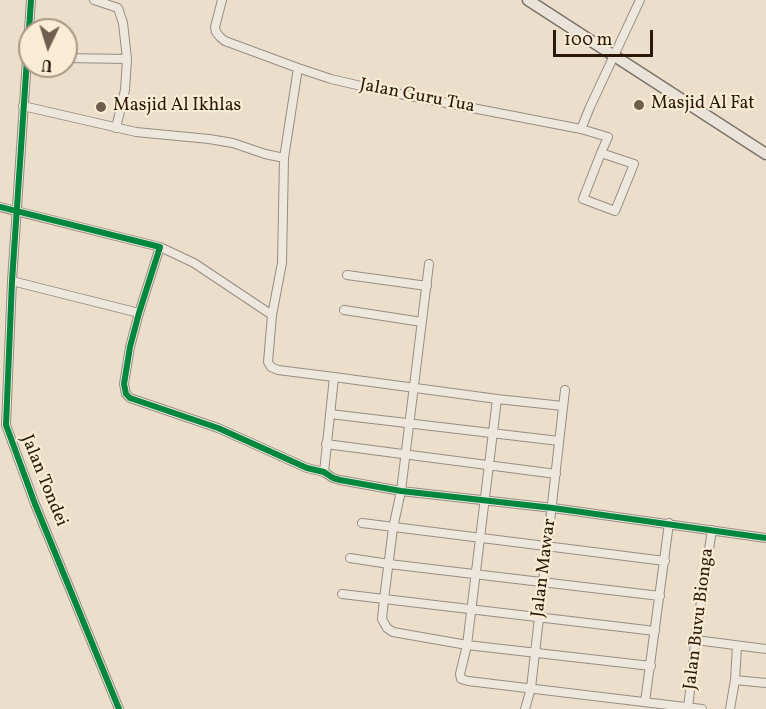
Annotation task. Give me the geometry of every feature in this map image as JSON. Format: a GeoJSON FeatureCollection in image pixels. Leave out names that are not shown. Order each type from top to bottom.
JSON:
{"type":"FeatureCollection","features":[{"type":"Feature","properties":{"kind":"main road"},"geometry":{"type":"LineString","coordinates":[[528,0],[766,153]]}},
{"type":"Feature","properties":{"kind":"street","name":"Jalan Tondei"},"geometry":{"type":"LineString","coordinates":[[30,18],[31,0]]}},
{"type":"Feature","properties":{"kind":"street"},"geometry":{"type":"LineString","coordinates":[[94,0],[114,6],[120,12],[127,59],[125,90],[116,128]]}},
{"type":"Feature","properties":{"kind":"street","name":"Jalan Guru Tua"},"geometry":{"type":"LineString","coordinates":[[222,0],[215,27],[216,32],[225,41],[331,79],[581,129],[608,137],[601,153]]}},
{"type":"Feature","properties":{"kind":"street"},"geometry":{"type":"LineString","coordinates":[[581,129],[640,0]]}},
{"type":"Feature","properties":{"kind":"street"},"geometry":{"type":"LineString","coordinates":[[78,58],[127,59]]}},
{"type":"Feature","properties":{"kind":"street"},"geometry":{"type":"LineString","coordinates":[[298,68],[284,158],[282,263],[268,362],[271,367],[286,371],[563,406]]}},
{"type":"Feature","properties":{"kind":"street","name":"Jalan Tondei"},"geometry":{"type":"LineString","coordinates":[[26,78],[12,282],[6,430],[119,709]]}},
{"type":"Feature","properties":{"kind":"street"},"geometry":{"type":"LineString","coordinates":[[23,106],[149,134],[233,143],[284,158]]}},
{"type":"Feature","properties":{"kind":"street"},"geometry":{"type":"LineString","coordinates":[[601,153],[634,164],[615,211],[583,200],[601,153]]}},
{"type":"Feature","properties":{"kind":"street"},"geometry":{"type":"LineString","coordinates":[[0,207],[160,247],[194,263],[273,315]]}},
{"type":"Feature","properties":{"kind":"street"},"geometry":{"type":"LineString","coordinates":[[160,247],[139,313],[124,384],[126,394],[130,398],[218,428],[307,468],[324,472],[333,478],[401,491],[553,508],[766,538]]}},
{"type":"Feature","properties":{"kind":"street"},"geometry":{"type":"LineString","coordinates":[[429,264],[401,491],[393,528],[382,619],[387,628],[393,632],[467,645],[651,666]]}},
{"type":"Feature","properties":{"kind":"street"},"geometry":{"type":"LineString","coordinates":[[347,275],[427,286]]}},
{"type":"Feature","properties":{"kind":"street"},"geometry":{"type":"LineString","coordinates":[[12,282],[139,313]]}},
{"type":"Feature","properties":{"kind":"street"},"geometry":{"type":"LineString","coordinates":[[344,310],[422,322]]}},
{"type":"Feature","properties":{"kind":"street"},"geometry":{"type":"LineString","coordinates":[[324,472],[334,377]]}},
{"type":"Feature","properties":{"kind":"street","name":"Jalan Mawar"},"geometry":{"type":"LineString","coordinates":[[525,709],[531,688],[565,390]]}},
{"type":"Feature","properties":{"kind":"street"},"geometry":{"type":"LineString","coordinates":[[497,399],[461,679],[702,709]]}},
{"type":"Feature","properties":{"kind":"street"},"geometry":{"type":"LineString","coordinates":[[330,414],[559,441]]}},
{"type":"Feature","properties":{"kind":"street"},"geometry":{"type":"LineString","coordinates":[[326,444],[556,474]]}},
{"type":"Feature","properties":{"kind":"street"},"geometry":{"type":"LineString","coordinates":[[362,523],[664,561]]}},
{"type":"Feature","properties":{"kind":"street"},"geometry":{"type":"LineString","coordinates":[[645,702],[669,523]]}},
{"type":"Feature","properties":{"kind":"street","name":"Jalan Buvu Bionga"},"geometry":{"type":"LineString","coordinates":[[688,708],[712,530]]}},
{"type":"Feature","properties":{"kind":"street"},"geometry":{"type":"LineString","coordinates":[[350,558],[660,596]]}},
{"type":"Feature","properties":{"kind":"street"},"geometry":{"type":"LineString","coordinates":[[342,594],[655,631]]}},
{"type":"Feature","properties":{"kind":"street"},"geometry":{"type":"LineString","coordinates":[[696,640],[766,650]]}},
{"type":"Feature","properties":{"kind":"street"},"geometry":{"type":"LineString","coordinates":[[730,709],[737,646]]}},
{"type":"Feature","properties":{"kind":"street"},"geometry":{"type":"LineString","coordinates":[[735,680],[766,683]]}},
{"type":"Feature","properties":{"kind":"cycle path"},"geometry":{"type":"LineString","coordinates":[[31,0],[12,281],[6,425],[35,504],[119,709]]}},
{"type":"Feature","properties":{"kind":"cycle path"},"geometry":{"type":"LineString","coordinates":[[0,207],[160,247],[130,347],[124,384],[126,394],[130,398],[218,428],[307,468],[324,472],[340,480],[401,491],[553,508],[766,538]]}},
{"type":"Feature","properties":{"kind":"place","name":"Masjid Al Fat"},"geometry":{"type":"Point","coordinates":[639,105]}},
{"type":"Feature","properties":{"kind":"place","name":"Masjid Al Ikhlas"},"geometry":{"type":"Point","coordinates":[101,107]}}]}
